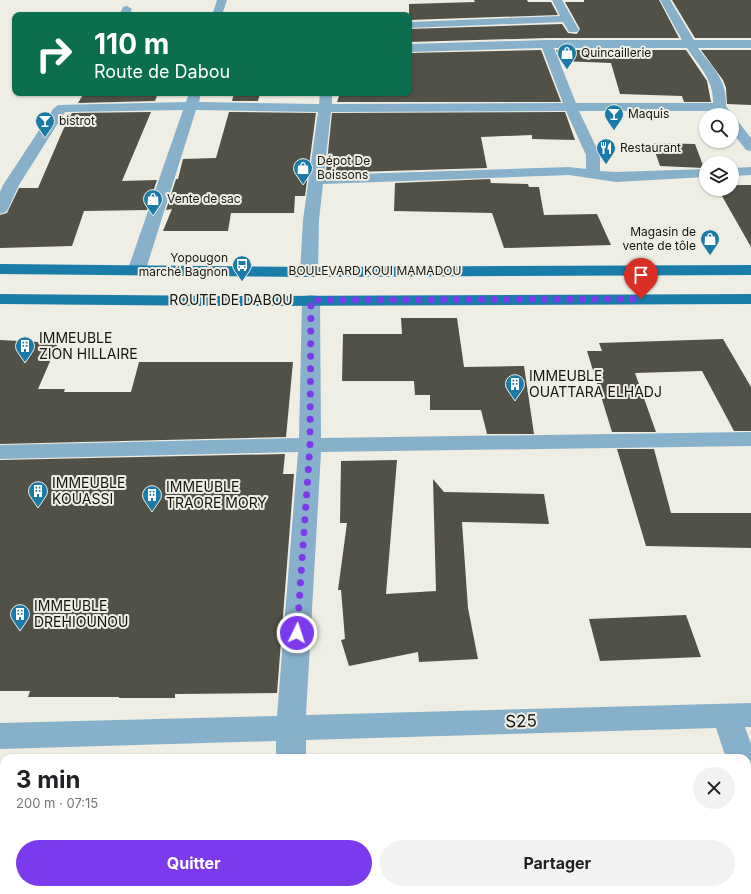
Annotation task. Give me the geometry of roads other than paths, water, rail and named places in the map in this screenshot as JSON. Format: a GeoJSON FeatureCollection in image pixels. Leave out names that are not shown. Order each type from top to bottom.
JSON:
{"type":"FeatureCollection","features":[{"type":"Feature","properties":{"kind":"main road","name":"BOULEVARD KOUI MAMADOU"},"geometry":{"type":"LineString","coordinates":[[0,269],[309,272],[751,270]]}},
{"type":"Feature","properties":{"kind":"main road","name":"ROUTE DE DABOU"},"geometry":{"type":"LineString","coordinates":[[0,299],[220,301],[751,299]]}},
{"type":"Feature","properties":{"kind":"street"},"geometry":{"type":"LineString","coordinates":[[218,12],[222,0]]}},
{"type":"Feature","properties":{"kind":"street"},"geometry":{"type":"LineString","coordinates":[[557,0],[579,44]]}},
{"type":"Feature","properties":{"kind":"street"},"geometry":{"type":"LineString","coordinates":[[665,0],[690,43],[714,77],[720,95],[722,108]]}},
{"type":"Feature","properties":{"kind":"street"},"geometry":{"type":"LineString","coordinates":[[412,25],[567,19]]}},
{"type":"Feature","properties":{"kind":"street"},"geometry":{"type":"LineString","coordinates":[[412,48],[547,44],[751,44]]}},
{"type":"Feature","properties":{"kind":"street"},"geometry":{"type":"LineString","coordinates":[[547,44],[571,108],[590,144],[593,154],[593,173]]}},
{"type":"Feature","properties":{"kind":"street"},"geometry":{"type":"LineString","coordinates":[[67,108],[74,96]]}},
{"type":"Feature","properties":{"kind":"street"},"geometry":{"type":"LineString","coordinates":[[309,272],[311,220],[317,180],[326,96]]}},
{"type":"Feature","properties":{"kind":"street"},"geometry":{"type":"LineString","coordinates":[[0,209],[11,185],[57,114],[60,110],[67,108],[193,100],[325,108],[571,108],[699,111]]}},
{"type":"Feature","properties":{"kind":"street"},"geometry":{"type":"LineString","coordinates":[[137,270],[193,100]]}},
{"type":"Feature","properties":{"kind":"street"},"geometry":{"type":"LineString","coordinates":[[739,132],[751,147]]}},
{"type":"Feature","properties":{"kind":"street"},"geometry":{"type":"LineString","coordinates":[[317,180],[569,171],[616,176],[699,173]]}},
{"type":"Feature","properties":{"kind":"street"},"geometry":{"type":"LineString","coordinates":[[739,172],[751,171]]}},
{"type":"Feature","properties":{"kind":"street"},"geometry":{"type":"LineString","coordinates":[[291,754],[291,727],[310,445],[311,300]]}},
{"type":"Feature","properties":{"kind":"street"},"geometry":{"type":"LineString","coordinates":[[0,452],[310,445],[751,440]]}},
{"type":"Feature","properties":{"kind":"street"},"geometry":{"type":"LineString","coordinates":[[739,715],[741,754]]}},
{"type":"Feature","properties":{"kind":"street","name":"S25"},"geometry":{"type":"LineString","coordinates":[[0,736],[739,715]]}},
{"type":"Feature","properties":{"kind":"place","name":"Quincaillerie"},"geometry":{"type":"Point","coordinates":[567,70]}},
{"type":"Feature","properties":{"kind":"place","name":"Maquis"},"geometry":{"type":"Point","coordinates":[614,131]}},
{"type":"Feature","properties":{"kind":"place","name":"bistrot"},"geometry":{"type":"Point","coordinates":[45,138]}},
{"type":"Feature","properties":{"kind":"place","name":"Restaurant"},"geometry":{"type":"Point","coordinates":[606,165]}},
{"type":"Feature","properties":{"kind":"place","name":"Dépot De Boissons"},"geometry":{"type":"Point","coordinates":[303,185]}},
{"type":"Feature","properties":{"kind":"place","name":"Vente de sac"},"geometry":{"type":"Point","coordinates":[153,216]}},
{"type":"Feature","properties":{"kind":"place","name":"Magasin de vente de tôle"},"geometry":{"type":"Point","coordinates":[710,256]}},
{"type":"Feature","properties":{"kind":"place","name":"Yopougon marché Bagnon"},"geometry":{"type":"Point","coordinates":[242,282]}},
{"type":"Feature","properties":{"kind":"place","name":"IMMEUBLE ZION HILLAIRE"},"geometry":{"type":"Point","coordinates":[25,363]}},
{"type":"Feature","properties":{"kind":"place","name":"IMMEUBLE OUATTARA ELHADJ"},"geometry":{"type":"Point","coordinates":[515,401]}},
{"type":"Feature","properties":{"kind":"place","name":"IMMEUBLE KOUASSI"},"geometry":{"type":"Point","coordinates":[38,508]}},
{"type":"Feature","properties":{"kind":"place","name":"IMMEUBLE TRAORE MORY"},"geometry":{"type":"Point","coordinates":[152,512]}},
{"type":"Feature","properties":{"kind":"place","name":"IMMEUBLE DREHIOUNOU"},"geometry":{"type":"Point","coordinates":[20,631]}}]}
